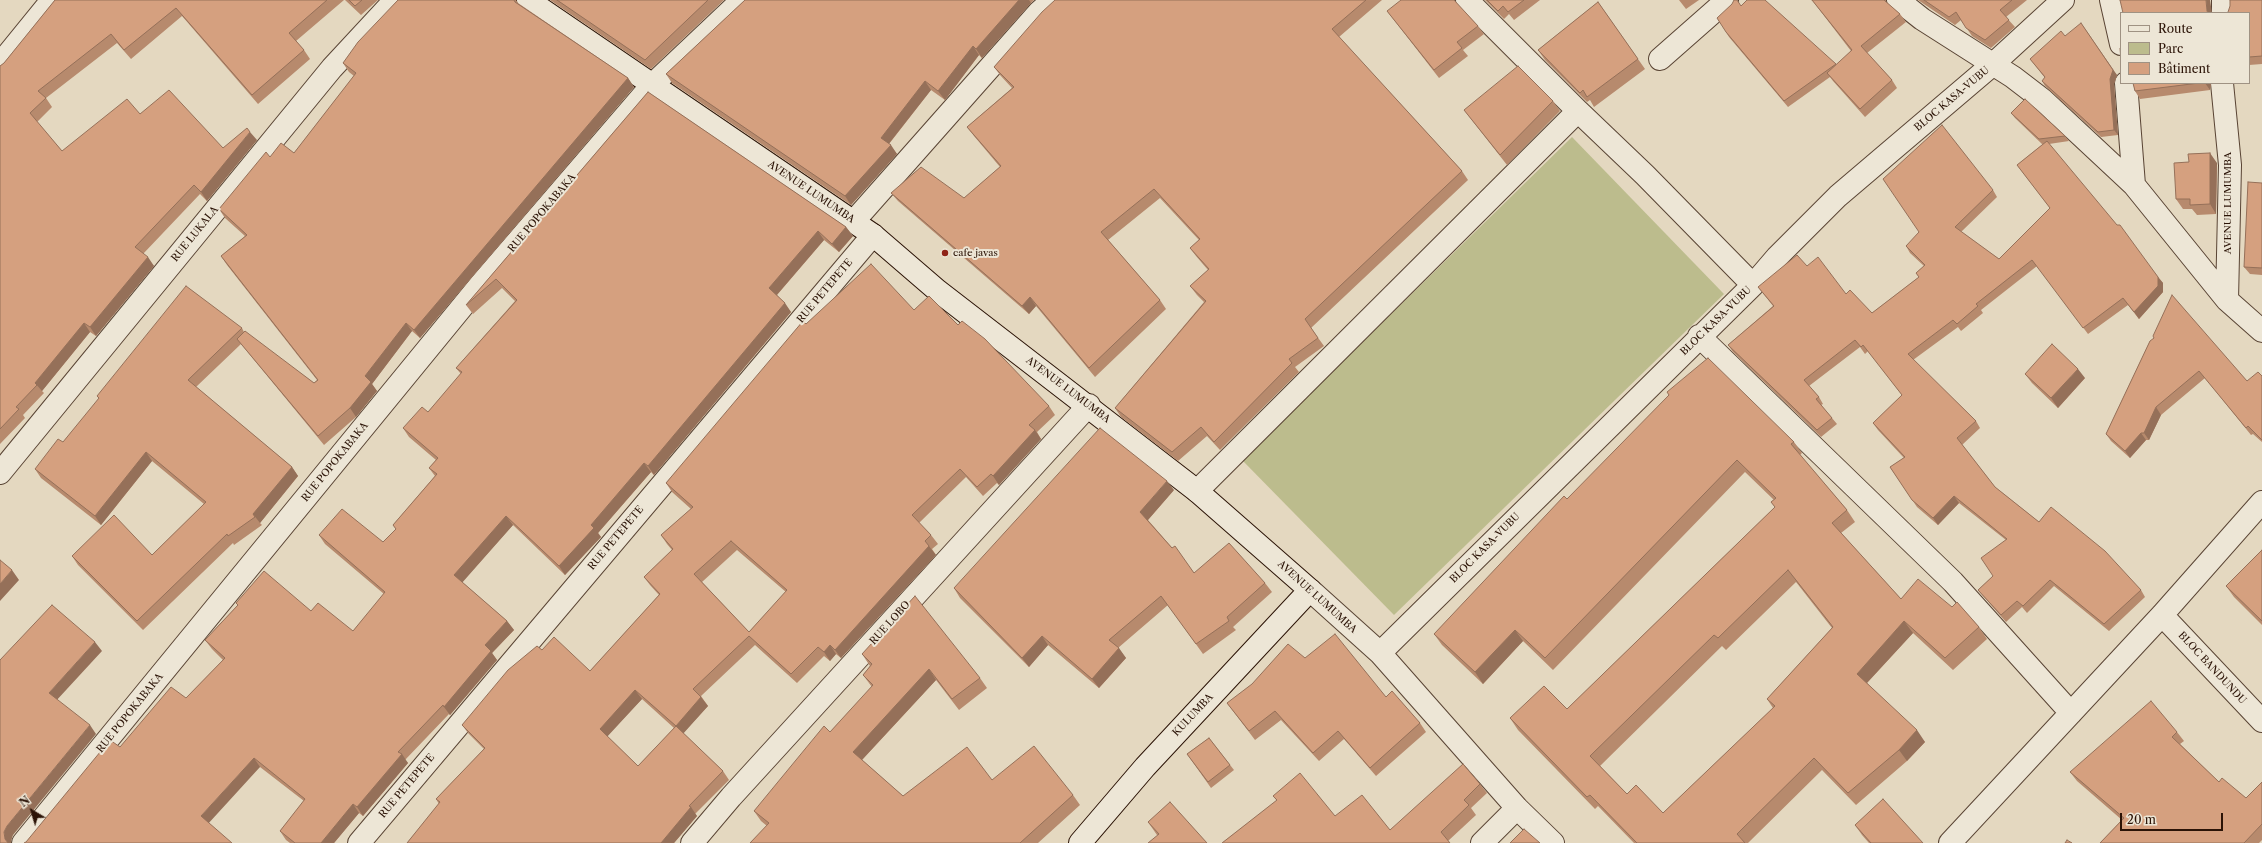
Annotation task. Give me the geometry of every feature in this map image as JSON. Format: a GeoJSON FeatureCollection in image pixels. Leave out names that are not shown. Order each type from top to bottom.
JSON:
{"type":"FeatureCollection","features":[{"type":"Feature","properties":{"kind":"street"},"geometry":{"type":"LineString","coordinates":[[0,64],[52,0]]}},
{"type":"Feature","properties":{"kind":"street","name":"RUE LUKALA"},"geometry":{"type":"LineString","coordinates":[[0,473],[332,68],[395,0]]}},
{"type":"Feature","properties":{"kind":"street","name":"AVENUE LUMUMBA"},"geometry":{"type":"LineString","coordinates":[[528,0],[854,221],[873,235],[938,291],[1198,491],[1380,653],[1517,808],[1554,843]]}},
{"type":"Feature","properties":{"kind":"street","name":"RUE POPOKABAKA"},"geometry":{"type":"LineString","coordinates":[[22,843],[480,285],[652,84],[742,0]]}},
{"type":"Feature","properties":{"kind":"street"},"geometry":{"type":"LineString","coordinates":[[854,221],[1039,12],[1053,0]]}},
{"type":"Feature","properties":{"kind":"street"},"geometry":{"type":"LineString","coordinates":[[1467,0],[1578,111],[1645,175],[1753,285]]}},
{"type":"Feature","properties":{"kind":"street"},"geometry":{"type":"LineString","coordinates":[[1660,59],[1727,0]]}},
{"type":"Feature","properties":{"kind":"street"},"geometry":{"type":"LineString","coordinates":[[1898,0],[1922,19],[2013,77],[2043,100],[2134,185],[2227,300],[2262,331]]}},
{"type":"Feature","properties":{"kind":"street","name":"BLOC KASA-VUBU"},"geometry":{"type":"LineString","coordinates":[[1380,653],[1699,336],[1753,285],[1777,257],[1838,196],[1992,65],[2062,0]]}},
{"type":"Feature","properties":{"kind":"street"},"geometry":{"type":"LineString","coordinates":[[2111,0],[2120,40]]}},
{"type":"Feature","properties":{"kind":"street"},"geometry":{"type":"LineString","coordinates":[[2223,0],[2223,12]]}},
{"type":"Feature","properties":{"kind":"street"},"geometry":{"type":"LineString","coordinates":[[2126,84],[2134,185]]}},
{"type":"Feature","properties":{"kind":"street","name":"AVENUE LUMUMBA"},"geometry":{"type":"LineString","coordinates":[[2222,84],[2230,165],[2227,300]]}},
{"type":"Feature","properties":{"kind":"street"},"geometry":{"type":"LineString","coordinates":[[1198,491],[1578,111]]}},
{"type":"Feature","properties":{"kind":"street","name":"RUE PETEPETE"},"geometry":{"type":"LineString","coordinates":[[359,843],[873,235]]}},
{"type":"Feature","properties":{"kind":"street"},"geometry":{"type":"LineString","coordinates":[[1699,336],[1953,582],[2071,713]]}},
{"type":"Feature","properties":{"kind":"street","name":"RUE LOBO"},"geometry":{"type":"LineString","coordinates":[[692,843],[731,797],[1089,406]]}},
{"type":"Feature","properties":{"kind":"street"},"geometry":{"type":"LineString","coordinates":[[1950,843],[2162,615],[2262,502]]}},
{"type":"Feature","properties":{"kind":"street","name":"KULUMBA"},"geometry":{"type":"LineString","coordinates":[[1080,843],[1145,767],[1310,590]]}},
{"type":"Feature","properties":{"kind":"street","name":"BLOC BANDUNDU"},"geometry":{"type":"LineString","coordinates":[[2162,615],[2262,721]]}},
{"type":"Feature","properties":{"kind":"street"},"geometry":{"type":"LineString","coordinates":[[1482,843],[1517,808]]}},
{"type":"Feature","properties":{"kind":"green space"},"geometry":{"type":"Polygon","coordinates":[[[1572,137],[1724,294],[1394,615],[1242,460],[1572,137]]]}},
{"type":"Feature","properties":{"kind":"building"},"geometry":{"type":"Polygon","coordinates":[[[55,0],[327,0],[289,33],[304,50],[252,95],[176,8],[124,50],[111,34],[38,91],[46,98],[30,113],[62,151],[127,99],[140,114],[169,90],[223,148],[247,128],[250,132],[201,192],[194,185],[135,247],[148,257],[90,327],[84,323],[35,383],[37,385],[16,407],[19,409],[0,429],[0,66],[55,0]]]}},
{"type":"Feature","properties":{"kind":"building"},"geometry":{"type":"Polygon","coordinates":[[[349,0],[362,0],[355,6],[349,0]]]}},
{"type":"Feature","properties":{"kind":"building"},"geometry":{"type":"Polygon","coordinates":[[[398,0],[514,0],[628,78],[414,330],[406,323],[365,376],[371,382],[350,408],[318,436],[237,339],[245,331],[314,383],[318,380],[221,256],[247,235],[219,209],[266,152],[270,157],[281,143],[294,153],[356,73],[343,63],[358,42],[398,0]]]}},
{"type":"Feature","properties":{"kind":"building"},"geometry":{"type":"Polygon","coordinates":[[[557,0],[708,0],[645,60],[557,0]]]}},
{"type":"Feature","properties":{"kind":"building"},"geometry":{"type":"Polygon","coordinates":[[[745,0],[1019,0],[976,49],[973,46],[938,91],[925,81],[881,138],[891,145],[845,196],[666,74],[745,0]]]}},
{"type":"Feature","properties":{"kind":"building"},"geometry":{"type":"Polygon","coordinates":[[[1055,0],[1366,0],[1332,29],[1462,171],[1305,319],[1318,338],[1289,359],[1292,363],[1214,442],[1201,427],[1172,452],[1115,408],[1206,301],[1190,286],[1209,269],[1190,248],[1200,239],[1154,189],[1101,232],[1160,300],[1089,368],[1030,297],[1022,306],[891,193],[921,167],[964,198],[1001,166],[967,127],[1014,87],[994,67],[1042,12],[1055,0]]]}},
{"type":"Feature","properties":{"kind":"building"},"geometry":{"type":"Polygon","coordinates":[[[1401,0],[1454,0],[1478,26],[1457,42],[1462,48],[1434,70],[1387,11],[1401,0]]]}},
{"type":"Feature","properties":{"kind":"building"},"geometry":{"type":"Polygon","coordinates":[[[1487,0],[1524,0],[1508,12],[1503,6],[1498,11],[1487,0]]]}},
{"type":"Feature","properties":{"kind":"building"},"geometry":{"type":"Polygon","coordinates":[[[1734,0],[1737,0],[1741,6],[1747,0],[1765,0],[1836,64],[1784,101],[1726,32],[1717,18],[1732,4],[1734,0]]]}},
{"type":"Feature","properties":{"kind":"building"},"geometry":{"type":"Polygon","coordinates":[[[1812,0],[1884,0],[1900,14],[1861,46],[1892,80],[1860,109],[1827,73],[1852,50],[1812,0]]]}},
{"type":"Feature","properties":{"kind":"building"},"geometry":{"type":"Polygon","coordinates":[[[1924,0],[2012,0],[2000,10],[2009,20],[1985,40],[1966,28],[1956,12],[1949,17],[1924,0]]]}},
{"type":"Feature","properties":{"kind":"building"},"geometry":{"type":"Polygon","coordinates":[[[2120,0],[2206,0],[2208,12],[2123,12],[2120,0]]]}},
{"type":"Feature","properties":{"kind":"building"},"geometry":{"type":"Polygon","coordinates":[[[2230,0],[2262,0],[2262,56],[2250,57],[2250,12],[2228,12],[2230,0]]]}},
{"type":"Feature","properties":{"kind":"building"},"geometry":{"type":"Polygon","coordinates":[[[1598,2],[1638,59],[1587,97],[1583,90],[1580,93],[1538,50],[1598,2]]]}},
{"type":"Feature","properties":{"kind":"building"},"geometry":{"type":"Polygon","coordinates":[[[2081,23],[2113,70],[2110,79],[2114,130],[2098,132],[2042,81],[2045,77],[2030,59],[2061,31],[2065,36],[2081,23]]]}},
{"type":"Feature","properties":{"kind":"building"},"geometry":{"type":"Polygon","coordinates":[[[1518,66],[1553,101],[1500,155],[1464,110],[1518,66]]]}},
{"type":"Feature","properties":{"kind":"building"},"geometry":{"type":"Polygon","coordinates":[[[2133,84],[2191,84],[2135,91],[2133,84]]]}},
{"type":"Feature","properties":{"kind":"building"},"geometry":{"type":"Polygon","coordinates":[[[648,92],[846,227],[832,244],[818,231],[769,288],[785,303],[648,466],[644,463],[591,525],[594,528],[559,566],[506,516],[454,575],[507,621],[485,645],[491,651],[444,707],[443,705],[398,752],[402,754],[357,807],[353,804],[321,843],[295,843],[280,831],[305,799],[254,758],[201,816],[232,843],[24,843],[110,740],[120,747],[171,687],[186,698],[225,658],[205,640],[238,605],[236,603],[264,571],[311,611],[318,603],[353,631],[385,592],[319,535],[342,509],[383,542],[396,529],[393,525],[437,474],[429,468],[438,458],[403,428],[422,407],[428,412],[462,372],[456,368],[517,300],[496,279],[466,305],[648,92]]]}},
{"type":"Feature","properties":{"kind":"building"},"geometry":{"type":"Polygon","coordinates":[[[2025,99],[2065,136],[2039,139],[2011,113],[2025,99]]]}},
{"type":"Feature","properties":{"kind":"building"},"geometry":{"type":"Polygon","coordinates":[[[1942,125],[1993,190],[1955,227],[1999,259],[2050,208],[2017,165],[2047,141],[2117,225],[2120,225],[2158,277],[2158,286],[2134,312],[2123,298],[2083,328],[2032,260],[1976,304],[1978,306],[1957,324],[1953,320],[1908,354],[1976,421],[1957,438],[1995,487],[2039,522],[2051,507],[2105,551],[2141,590],[2104,624],[2050,580],[2023,606],[2017,601],[2001,615],[1978,590],[1993,576],[1981,558],[2007,539],[1954,496],[1933,518],[1912,500],[1890,467],[1905,457],[1873,423],[1902,395],[1863,345],[1861,347],[1855,340],[1804,380],[1819,397],[1816,399],[1832,418],[1817,430],[1728,345],[1774,306],[1758,287],[1797,255],[1807,266],[1818,257],[1846,294],[1850,290],[1872,313],[1919,277],[1916,273],[1925,265],[1906,246],[1919,232],[1883,179],[1942,125]]]}},
{"type":"Feature","properties":{"kind":"building"},"geometry":{"type":"Polygon","coordinates":[[[2210,153],[2210,204],[2190,205],[2190,199],[2176,199],[2174,163],[2189,162],[2188,154],[2210,153]]]}},
{"type":"Feature","properties":{"kind":"building"},"geometry":{"type":"Polygon","coordinates":[[[2248,182],[2262,183],[2262,268],[2244,267],[2248,182]]]}},
{"type":"Feature","properties":{"kind":"building"},"geometry":{"type":"Polygon","coordinates":[[[871,264],[914,310],[929,296],[958,325],[962,321],[985,339],[1049,406],[1029,425],[1035,430],[993,476],[991,474],[977,487],[960,469],[912,515],[931,535],[925,541],[929,546],[835,650],[830,645],[824,652],[818,647],[791,674],[749,636],[693,689],[701,697],[676,726],[723,771],[689,806],[691,807],[661,843],[407,843],[440,802],[436,799],[485,748],[462,725],[508,670],[537,646],[542,650],[554,637],[590,671],[660,594],[644,577],[673,549],[661,535],[693,507],[666,483],[803,321],[806,324],[871,264]],[[731,541],[694,574],[749,632],[787,590],[731,541]],[[635,690],[600,729],[638,766],[676,726],[635,690]]]}},
{"type":"Feature","properties":{"kind":"building"},"geometry":{"type":"Polygon","coordinates":[[[186,286],[242,328],[188,380],[292,467],[253,514],[255,517],[228,536],[227,534],[137,621],[72,556],[114,515],[152,555],[206,502],[146,452],[95,516],[35,469],[58,439],[63,442],[99,398],[97,396],[186,286]]]}},
{"type":"Feature","properties":{"kind":"building"},"geometry":{"type":"Polygon","coordinates":[[[2172,295],[2247,381],[2258,372],[2262,376],[2262,440],[2248,426],[2246,428],[2199,371],[2156,407],[2144,433],[2141,433],[2125,451],[2106,434],[2150,341],[2154,338],[2153,336],[2172,295]]]}},
{"type":"Feature","properties":{"kind":"building"},"geometry":{"type":"Polygon","coordinates":[[[2052,344],[2078,369],[2051,398],[2025,374],[2052,344]]]}},
{"type":"Feature","properties":{"kind":"building"},"geometry":{"type":"Polygon","coordinates":[[[1708,358],[1794,442],[1791,444],[1847,510],[1832,523],[1901,599],[1918,579],[1952,607],[1957,602],[1979,627],[1945,658],[1904,621],[1857,674],[1917,730],[1899,750],[1848,793],[1814,758],[1737,834],[1745,843],[1637,843],[1590,795],[1587,797],[1510,718],[1544,686],[1567,709],[1775,507],[1771,502],[1776,498],[1737,460],[1545,658],[1515,630],[1475,672],[1434,634],[1564,496],[1567,499],[1669,395],[1667,392],[1708,358]],[[1788,570],[1718,638],[1714,635],[1590,756],[1627,794],[1636,785],[1663,813],[1775,706],[1767,699],[1833,627],[1788,570]]]}},
{"type":"Feature","properties":{"kind":"building"},"geometry":{"type":"Polygon","coordinates":[[[1100,428],[1167,481],[1140,512],[1172,548],[1175,546],[1194,573],[1229,543],[1265,583],[1227,617],[1229,621],[1196,644],[1161,596],[1109,640],[1119,648],[1092,679],[1042,636],[1022,658],[954,588],[1100,428]]]}},
{"type":"Feature","properties":{"kind":"building"},"geometry":{"type":"Polygon","coordinates":[[[2262,550],[2262,621],[2226,586],[2262,550]]]}},
{"type":"Feature","properties":{"kind":"building"},"geometry":{"type":"Polygon","coordinates":[[[0,560],[12,570],[0,584],[0,560]]]}},
{"type":"Feature","properties":{"kind":"building"},"geometry":{"type":"Polygon","coordinates":[[[915,596],[980,678],[952,699],[929,669],[853,752],[903,796],[967,747],[992,780],[1034,746],[1073,795],[1020,843],[750,843],[769,823],[754,811],[824,726],[830,732],[873,685],[863,675],[872,664],[862,654],[915,596]]]}},
{"type":"Feature","properties":{"kind":"building"},"geometry":{"type":"Polygon","coordinates":[[[52,605],[95,642],[49,693],[90,725],[7,826],[4,832],[5,839],[8,843],[0,843],[0,660],[52,605]]]}},
{"type":"Feature","properties":{"kind":"building"},"geometry":{"type":"Polygon","coordinates":[[[1335,634],[1386,697],[1392,691],[1420,723],[1370,768],[1338,731],[1313,753],[1275,711],[1249,731],[1227,703],[1252,684],[1288,644],[1305,658],[1335,634]]]}},
{"type":"Feature","properties":{"kind":"building"},"geometry":{"type":"Polygon","coordinates":[[[2151,701],[2177,732],[2172,737],[2219,782],[2222,778],[2246,798],[2262,782],[2262,824],[2244,843],[2100,843],[2124,818],[2070,772],[2151,701]]]}},
{"type":"Feature","properties":{"kind":"building"},"geometry":{"type":"Polygon","coordinates":[[[1209,738],[1230,765],[1208,782],[1187,754],[1209,738]]]}},
{"type":"Feature","properties":{"kind":"building"},"geometry":{"type":"Polygon","coordinates":[[[1463,764],[1480,784],[1464,800],[1469,805],[1441,832],[1450,843],[1222,843],[1277,800],[1273,796],[1300,773],[1335,816],[1362,795],[1390,830],[1463,764]]]}},
{"type":"Feature","properties":{"kind":"building"},"geometry":{"type":"Polygon","coordinates":[[[1883,799],[1923,843],[1871,843],[1855,825],[1883,799]]]}},
{"type":"Feature","properties":{"kind":"building"},"geometry":{"type":"Polygon","coordinates":[[[1170,802],[1207,843],[1148,843],[1159,834],[1148,822],[1170,802]]]}},
{"type":"Feature","properties":{"kind":"building"},"geometry":{"type":"Polygon","coordinates":[[[1524,829],[1540,843],[1510,843],[1524,829]]]}},
{"type":"Feature","properties":{"kind":"building"},"geometry":{"type":"Polygon","coordinates":[[[2067,840],[2072,843],[2065,843],[2067,840]]]}},
{"type":"Feature","properties":{"kind":"place","name":"cafe javas"},"geometry":{"type":"Point","coordinates":[945,253]}}]}
